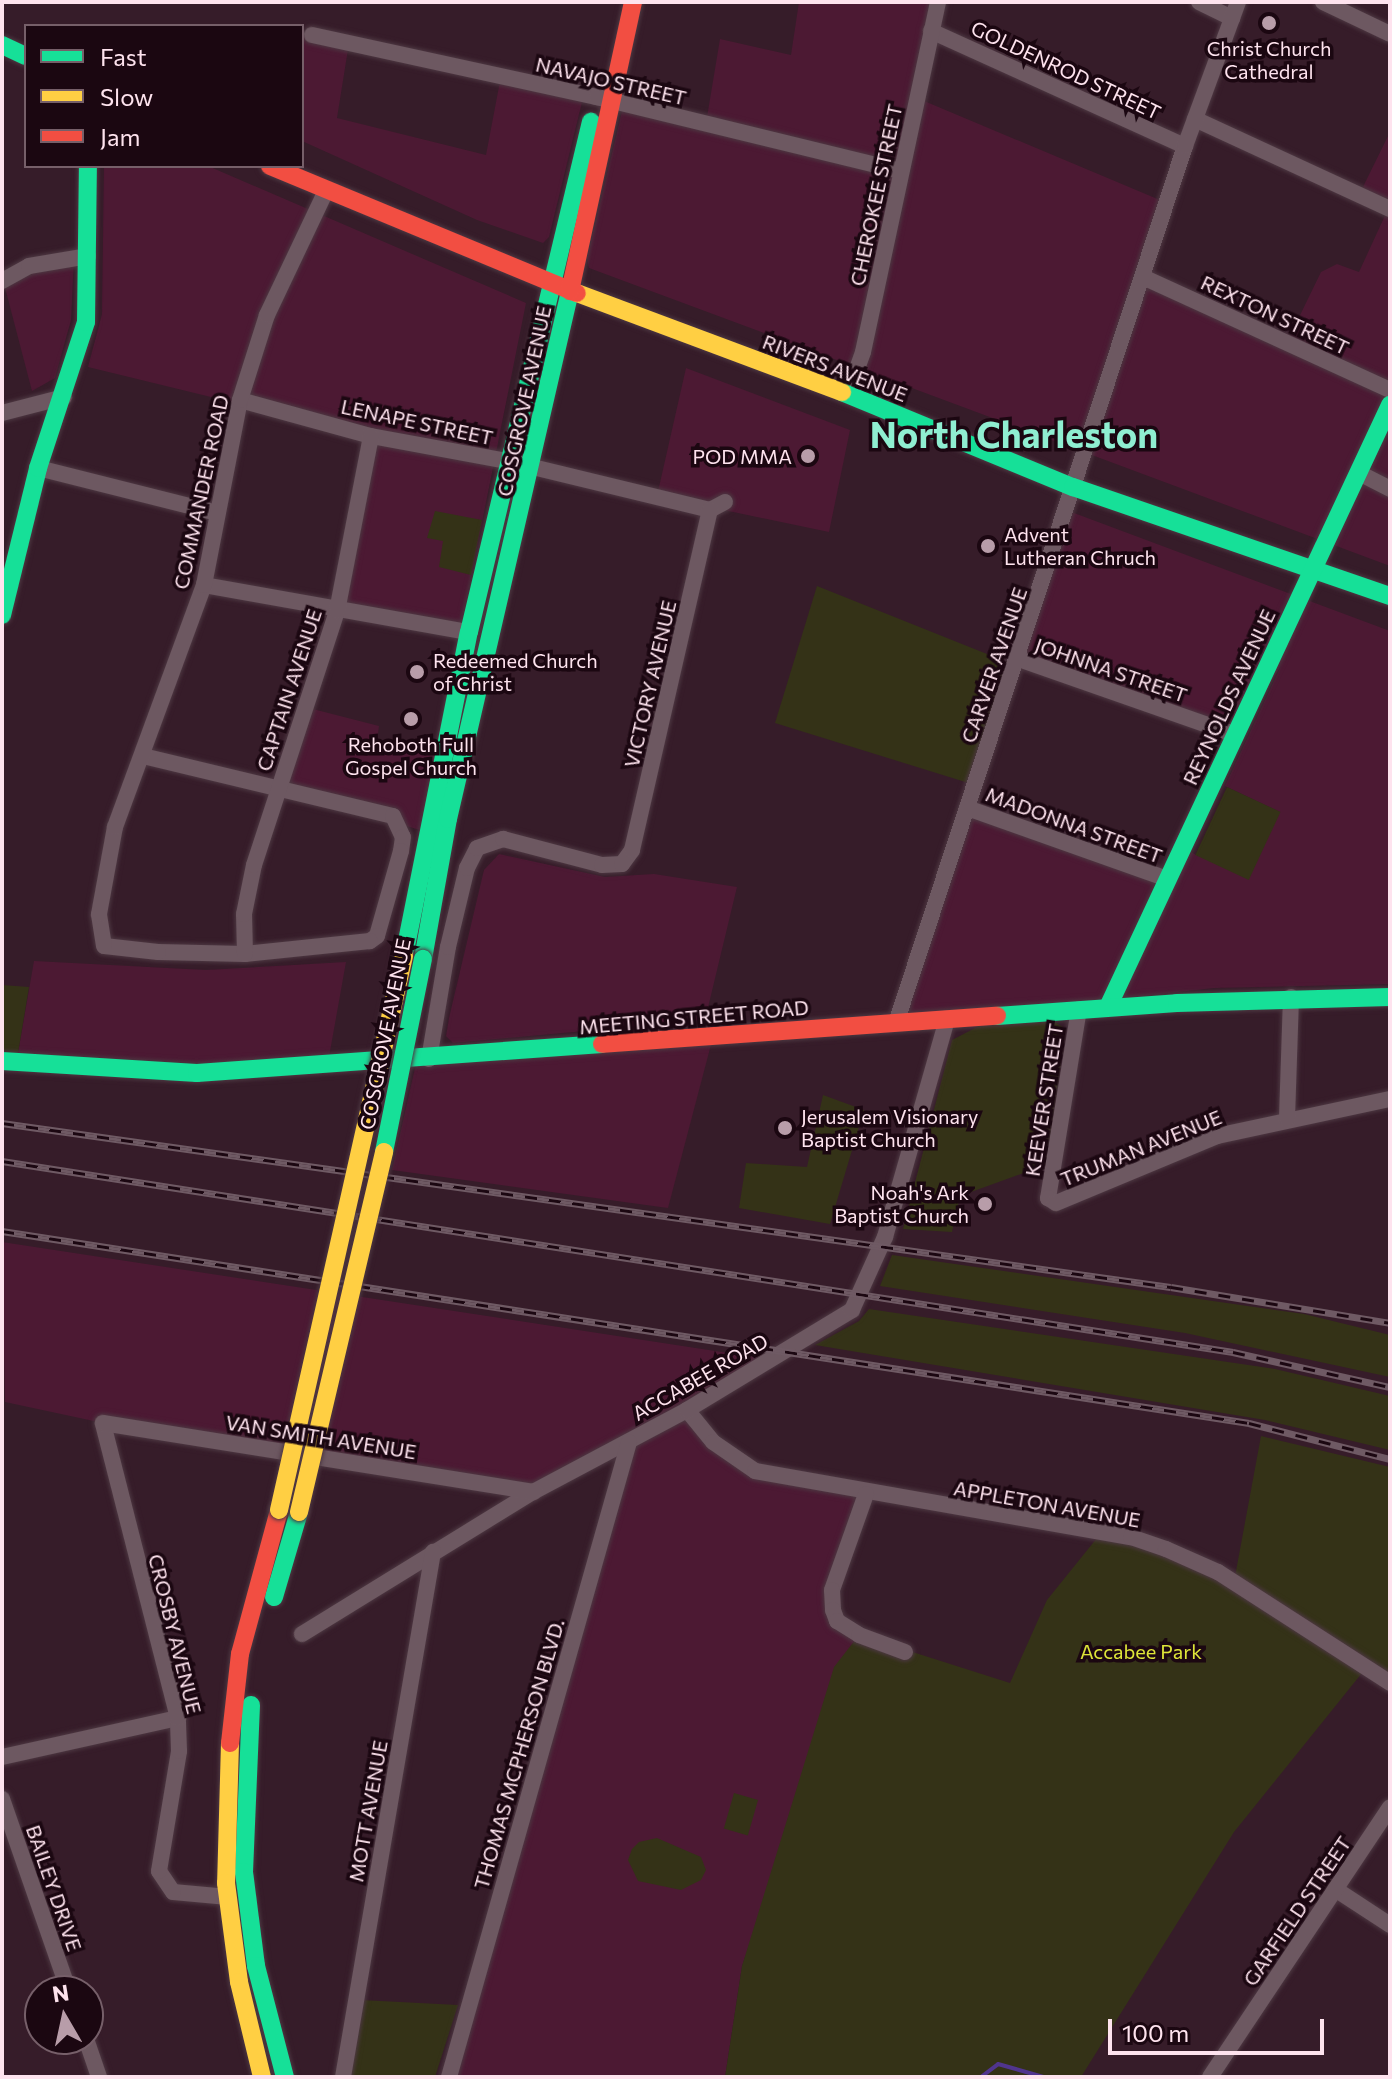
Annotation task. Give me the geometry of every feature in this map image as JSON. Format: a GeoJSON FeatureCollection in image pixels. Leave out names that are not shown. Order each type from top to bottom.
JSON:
{"type":"FeatureCollection","features":[{"type":"Feature","properties":{"kind":"main road","name":"COSGROVE AVENUE"},"geometry":{"type":"LineString","coordinates":[[605,98],[616,2]]}},
{"type":"Feature","properties":{"kind":"main road","name":"COSGROVE AVENUE"},"geometry":{"type":"LineString","coordinates":[[262,2077],[239,1982],[228,1897],[230,1739],[240,1654],[279,1510],[404,956],[469,632],[561,288],[605,98],[633,2]]}},
{"type":"Feature","properties":{"kind":"main road"},"geometry":{"type":"LineString","coordinates":[[2,45],[24,55]]}},
{"type":"Feature","properties":{"kind":"main road"},"geometry":{"type":"LineString","coordinates":[[2,615],[38,468],[64,397],[86,322],[88,168]]}},
{"type":"Feature","properties":{"kind":"main road","name":"RIVERS AVENUE"},"geometry":{"type":"LineString","coordinates":[[274,168],[561,288],[848,394],[1073,487],[1314,566],[1390,596]]}},
{"type":"Feature","properties":{"kind":"main road","name":"COSGROVE AVENUE"},"geometry":{"type":"LineString","coordinates":[[285,2077],[256,1966],[244,1872],[247,1749],[258,1652],[299,1512],[384,1153],[448,819],[533,467],[561,288]]}},
{"type":"Feature","properties":{"kind":"main road","name":"REYNOLDS AVENUE"},"geometry":{"type":"LineString","coordinates":[[1108,1007],[1314,566],[1361,474],[1390,405]]}},
{"type":"Feature","properties":{"kind":"main road","name":"MEETING STREET ROAD"},"geometry":{"type":"LineString","coordinates":[[2,1061],[197,1073],[429,1059],[1108,1007],[1291,997],[1390,997]]}},
{"type":"Feature","properties":{"kind":"street","name":"CHEROKEE STREET"},"geometry":{"type":"LineString","coordinates":[[848,394],[863,352],[938,2]]}},
{"type":"Feature","properties":{"kind":"street"},"geometry":{"type":"LineString","coordinates":[[1199,2],[1235,10]]}},
{"type":"Feature","properties":{"kind":"street"},"geometry":{"type":"LineString","coordinates":[[1323,2],[1390,34]]}},
{"type":"Feature","properties":{"kind":"street","name":"CARVER AVENUE"},"geometry":{"type":"LineString","coordinates":[[896,1023],[1019,659],[1185,146],[1235,10]]}},
{"type":"Feature","properties":{"kind":"street","name":"GOLDENROD STREET"},"geometry":{"type":"LineString","coordinates":[[931,31],[1185,146]]}},
{"type":"Feature","properties":{"kind":"street","name":"NAVAJO STREET"},"geometry":{"type":"LineString","coordinates":[[312,35],[605,98],[901,171]]}},
{"type":"Feature","properties":{"kind":"street"},"geometry":{"type":"LineString","coordinates":[[1195,119],[1390,209]]}},
{"type":"Feature","properties":{"kind":"street","name":"COMMANDER ROAD"},"geometry":{"type":"LineString","coordinates":[[245,954],[104,946],[99,914],[115,827],[204,585],[240,400],[267,315],[326,191]]}},
{"type":"Feature","properties":{"kind":"street"},"geometry":{"type":"LineString","coordinates":[[2,281],[29,266],[88,256]]}},
{"type":"Feature","properties":{"kind":"street","name":"REXTON STREET"},"geometry":{"type":"LineString","coordinates":[[1143,277],[1390,390]]}},
{"type":"Feature","properties":{"kind":"street"},"geometry":{"type":"LineString","coordinates":[[2,413],[64,397]]}},
{"type":"Feature","properties":{"kind":"street","name":"LENAPE STREET"},"geometry":{"type":"LineString","coordinates":[[240,400],[371,436],[512,462],[717,506]]}},
{"type":"Feature","properties":{"kind":"street","name":"CAPTAIN AVENUE"},"geometry":{"type":"LineString","coordinates":[[245,954],[244,914],[251,877],[337,611],[371,436]]}},
{"type":"Feature","properties":{"kind":"street"},"geometry":{"type":"LineString","coordinates":[[38,468],[217,513]]}},
{"type":"Feature","properties":{"kind":"street"},"geometry":{"type":"LineString","coordinates":[[1361,474],[1390,489]]}},
{"type":"Feature","properties":{"kind":"street","name":"VICTORY AVENUE"},"geometry":{"type":"LineString","coordinates":[[429,1059],[448,947],[467,868],[477,848],[503,839],[602,865],[622,864],[632,850],[717,506]]}},
{"type":"Feature","properties":{"kind":"street"},"geometry":{"type":"LineString","coordinates":[[204,585],[469,632]]}},
{"type":"Feature","properties":{"kind":"street","name":"JOHNNA STREET"},"geometry":{"type":"LineString","coordinates":[[1019,659],[1236,735]]}},
{"type":"Feature","properties":{"kind":"street"},"geometry":{"type":"LineString","coordinates":[[143,756],[393,816],[403,837],[401,851],[382,929],[370,941],[245,954]]}},
{"type":"Feature","properties":{"kind":"street","name":"MADONNA STREET"},"geometry":{"type":"LineString","coordinates":[[967,808],[1167,879]]}},
{"type":"Feature","properties":{"kind":"street"},"geometry":{"type":"LineString","coordinates":[[1287,1118],[1291,997]]}},
{"type":"Feature","properties":{"kind":"street","name":"KEEVER STREET"},"geometry":{"type":"LineString","coordinates":[[1048,1198],[1079,1009]]}},
{"type":"Feature","properties":{"kind":"street","name":"ACCABEE ROAD"},"geometry":{"type":"LineString","coordinates":[[302,1634],[533,1492],[687,1410],[852,1310],[862,1295],[885,1237],[947,1019]]}},
{"type":"Feature","properties":{"kind":"street","name":"TRUMAN AVENUE"},"geometry":{"type":"LineString","coordinates":[[1048,1198],[1056,1203],[1071,1199],[1217,1136],[1287,1118],[1390,1099]]}},
{"type":"Feature","properties":{"kind":"street","name":"APPLETON AVENUE"},"geometry":{"type":"LineString","coordinates":[[687,1410],[713,1442],[755,1471],[866,1494],[1131,1537],[1166,1549],[1218,1572],[1390,1683]]}},
{"type":"Feature","properties":{"kind":"street","name":"VAN SMITH AVENUE"},"geometry":{"type":"LineString","coordinates":[[103,1423],[533,1492]]}},
{"type":"Feature","properties":{"kind":"street","name":"CROSBY AVENUE"},"geometry":{"type":"LineString","coordinates":[[103,1423],[178,1718],[179,1751],[159,1871],[173,1892],[228,1897]]}},
{"type":"Feature","properties":{"kind":"street","name":"THOMAS MCPHERSON BLVD."},"geometry":{"type":"LineString","coordinates":[[449,2077],[629,1442]]}},
{"type":"Feature","properties":{"kind":"street"},"geometry":{"type":"LineString","coordinates":[[866,1494],[832,1590],[833,1610],[837,1621],[859,1635],[905,1652]]}},
{"type":"Feature","properties":{"kind":"street","name":"MOTT AVENUE"},"geometry":{"type":"LineString","coordinates":[[343,2077],[433,1552]]}},
{"type":"Feature","properties":{"kind":"street"},"geometry":{"type":"LineString","coordinates":[[2,1757],[178,1718]]}},
{"type":"Feature","properties":{"kind":"street","name":"BAILEY DRIVE"},"geometry":{"type":"LineString","coordinates":[[2,1799],[63,1975]]}},
{"type":"Feature","properties":{"kind":"street","name":"GARFIELD STREET"},"geometry":{"type":"LineString","coordinates":[[1210,2077],[1390,1807]]}},
{"type":"Feature","properties":{"kind":"street"},"geometry":{"type":"LineString","coordinates":[[1335,1889],[1390,1925]]}},
{"type":"Feature","properties":{"kind":"street"},"geometry":{"type":"LineString","coordinates":[[91,2055],[99,2077]]}},
{"type":"Feature","properties":{"kind":"shaded area"},"geometry":{"type":"Polygon","coordinates":[[[799,2],[938,2],[917,98],[1167,203],[1145,270],[1287,342],[1321,272],[1337,264],[1359,272],[1388,209],[1359,195],[1390,132],[1390,566],[589,268],[587,258],[624,103],[706,123],[720,39],[791,55],[799,2]]]}},
{"type":"Feature","properties":{"kind":"shaded area"},"geometry":{"type":"Polygon","coordinates":[[[304,35],[349,43],[337,118],[486,155],[501,76],[584,94],[549,237],[543,243],[477,220],[304,142],[304,35]]]}},
{"type":"Feature","properties":{"kind":"shaded area"},"geometry":{"type":"Polygon","coordinates":[[[104,168],[213,168],[526,303],[461,627],[337,611],[370,436],[88,367],[102,314],[104,168]]]}},
{"type":"Feature","properties":{"kind":"shaded area"},"geometry":{"type":"Polygon","coordinates":[[[74,259],[71,320],[55,378],[32,391],[3,280],[74,259]]]}},
{"type":"Feature","properties":{"kind":"shaded area"},"geometry":{"type":"Polygon","coordinates":[[[686,368],[850,430],[829,532],[657,496],[686,368]]]}},
{"type":"Feature","properties":{"kind":"shaded area"},"geometry":{"type":"Polygon","coordinates":[[[1066,510],[1390,631],[1390,984],[1214,988],[896,1023],[967,808],[1166,879],[1182,847],[1196,855],[1280,812],[1225,786],[1281,666],[1236,735],[1019,659],[1066,510]]]}},
{"type":"Feature","properties":{"kind":"shaded area"},"geometry":{"type":"Polygon","coordinates":[[[305,707],[379,726],[377,741],[435,755],[420,830],[278,789],[305,707]]]}},
{"type":"Feature","properties":{"kind":"shaded area"},"geometry":{"type":"Polygon","coordinates":[[[499,854],[605,877],[654,874],[737,887],[705,1020],[453,1043],[446,1036],[449,1018],[484,870],[499,854]]]}},
{"type":"Feature","properties":{"kind":"shaded area"},"geometry":{"type":"Polygon","coordinates":[[[34,961],[206,970],[346,962],[329,1057],[230,1065],[18,1053],[34,961]]]}},
{"type":"Feature","properties":{"kind":"shaded area"},"geometry":{"type":"Polygon","coordinates":[[[713,1037],[668,1208],[392,1170],[417,1059],[713,1037]]]}},
{"type":"Feature","properties":{"kind":"shaded area"},"geometry":{"type":"Polygon","coordinates":[[[2,1242],[768,1359],[687,1410],[755,1473],[861,1493],[833,1610],[859,1635],[742,1966],[725,2077],[449,2077],[628,1443],[533,1492],[103,1423],[5,1402],[2,1242]]]}},
{"type":"Feature","properties":{"kind":"green space"},"geometry":{"type":"Polygon","coordinates":[[[435,511],[482,520],[471,575],[439,567],[443,541],[427,538],[435,511]]]}},
{"type":"Feature","properties":{"kind":"green space"},"geometry":{"type":"Polygon","coordinates":[[[817,586],[1017,666],[975,785],[775,723],[817,586]]]}},
{"type":"Feature","properties":{"kind":"green space"},"geometry":{"type":"Polygon","coordinates":[[[1227,787],[1280,812],[1249,880],[1195,855],[1227,787]]]}},
{"type":"Feature","properties":{"kind":"green space"},"geometry":{"type":"Polygon","coordinates":[[[2,985],[29,987],[18,1053],[2,1051],[2,985]]]}},
{"type":"Feature","properties":{"kind":"green space"},"geometry":{"type":"Polygon","coordinates":[[[1053,1021],[1066,1029],[1046,1165],[960,1196],[952,1232],[903,1229],[952,1040],[981,1025],[1053,1021]]]}},
{"type":"Feature","properties":{"kind":"green space"},"geometry":{"type":"Polygon","coordinates":[[[823,1095],[864,1110],[830,1224],[739,1208],[746,1163],[807,1167],[823,1095]]]}},
{"type":"Feature","properties":{"kind":"green space"},"geometry":{"type":"Polygon","coordinates":[[[892,1255],[1304,1314],[1390,1335],[1390,1377],[1185,1333],[880,1286],[892,1255]]]}},
{"type":"Feature","properties":{"kind":"green space"},"geometry":{"type":"Polygon","coordinates":[[[869,1309],[1275,1369],[1390,1396],[1390,1450],[1265,1420],[815,1345],[859,1321],[869,1309]]]}},
{"type":"Feature","properties":{"kind":"green space","name":"Accabee Park"},"geometry":{"type":"Polygon","coordinates":[[[1261,1436],[1390,1467],[1390,1682],[1366,1668],[1234,1832],[1081,2077],[725,2077],[742,1966],[834,1667],[859,1635],[1010,1683],[1047,1600],[1101,1533],[1234,1582],[1261,1436]]]}},
{"type":"Feature","properties":{"kind":"green space"},"geometry":{"type":"Polygon","coordinates":[[[734,1793],[758,1800],[748,1835],[724,1829],[734,1793]]]}},
{"type":"Feature","properties":{"kind":"green space"},"geometry":{"type":"Polygon","coordinates":[[[657,1838],[701,1857],[706,1870],[701,1880],[681,1890],[638,1881],[628,1860],[632,1849],[639,1842],[657,1838]]]}},
{"type":"Feature","properties":{"kind":"green space"},"geometry":{"type":"Polygon","coordinates":[[[361,2000],[458,2005],[435,2077],[349,2077],[361,2000]]]}},
{"type":"Feature","properties":{"kind":"waterway"},"geometry":{"type":"LineString","coordinates":[[981,2077],[998,2064],[1044,2077]]}},
{"type":"Feature","properties":{"kind":"railway"},"geometry":{"type":"LineString","coordinates":[[2,1123],[1171,1287],[1390,1323]]}},
{"type":"Feature","properties":{"kind":"railway"},"geometry":{"type":"LineString","coordinates":[[2,1161],[1233,1352],[1390,1387]]}},
{"type":"Feature","properties":{"kind":"railway"},"geometry":{"type":"LineString","coordinates":[[2,1231],[1249,1423],[1390,1459]]}},
{"type":"Feature","properties":{"kind":"traffic: fast"},"geometry":{"type":"LineString","coordinates":[[2,45],[24,55]]}},
{"type":"Feature","properties":{"kind":"traffic: fast"},"geometry":{"type":"LineString","coordinates":[[552,284],[591,122]]}},
{"type":"Feature","properties":{"kind":"traffic: fast"},"geometry":{"type":"LineString","coordinates":[[2,615],[38,468],[86,322],[88,168]]}},
{"type":"Feature","properties":{"kind":"traffic: fast"},"geometry":{"type":"LineString","coordinates":[[404,956],[469,632],[552,284]]}},
{"type":"Feature","properties":{"kind":"traffic: fast"},"geometry":{"type":"LineString","coordinates":[[423,959],[448,819],[570,291]]}},
{"type":"Feature","properties":{"kind":"traffic: fast"},"geometry":{"type":"LineString","coordinates":[[842,392],[1073,487],[1390,596]]}},
{"type":"Feature","properties":{"kind":"traffic: fast"},"geometry":{"type":"LineString","coordinates":[[1108,1007],[1390,405]]}},
{"type":"Feature","properties":{"kind":"traffic: fast"},"geometry":{"type":"LineString","coordinates":[[384,1152],[423,959]]}},
{"type":"Feature","properties":{"kind":"traffic: fast"},"geometry":{"type":"LineString","coordinates":[[997,1016],[1177,1003],[1390,997]]}},
{"type":"Feature","properties":{"kind":"traffic: fast"},"geometry":{"type":"LineString","coordinates":[[2,1061],[197,1073],[602,1044]]}},
{"type":"Feature","properties":{"kind":"traffic: fast"},"geometry":{"type":"LineString","coordinates":[[274,1597],[299,1512]]}},
{"type":"Feature","properties":{"kind":"traffic: fast"},"geometry":{"type":"LineString","coordinates":[[251,1705],[244,1872],[256,1966],[285,2077]]}},
{"type":"Feature","properties":{"kind":"traffic: slow"},"geometry":{"type":"LineString","coordinates":[[577,293],[842,392]]}},
{"type":"Feature","properties":{"kind":"traffic: slow"},"geometry":{"type":"LineString","coordinates":[[279,1510],[404,956]]}},
{"type":"Feature","properties":{"kind":"traffic: slow"},"geometry":{"type":"LineString","coordinates":[[299,1512],[384,1152]]}},
{"type":"Feature","properties":{"kind":"traffic: slow"},"geometry":{"type":"LineString","coordinates":[[230,1743],[226,1883],[239,1982],[262,2077]]}},
{"type":"Feature","properties":{"kind":"traffic: jam"},"geometry":{"type":"LineString","coordinates":[[570,291],[633,2]]}},
{"type":"Feature","properties":{"kind":"traffic: jam"},"geometry":{"type":"LineString","coordinates":[[275,168],[577,293]]}},
{"type":"Feature","properties":{"kind":"traffic: jam"},"geometry":{"type":"LineString","coordinates":[[602,1044],[997,1016]]}},
{"type":"Feature","properties":{"kind":"traffic: jam"},"geometry":{"type":"LineString","coordinates":[[230,1743],[240,1654],[279,1510]]}},
{"type":"Feature","properties":{"kind":"place","name":"Christ Church Cathedral"},"geometry":{"type":"Point","coordinates":[1269,23]}},
{"type":"Feature","properties":{"kind":"place","name":"POD MMA"},"geometry":{"type":"Point","coordinates":[808,456]}},
{"type":"Feature","properties":{"kind":"place","name":"Advent Lutheran Chruch"},"geometry":{"type":"Point","coordinates":[988,546]}},
{"type":"Feature","properties":{"kind":"place","name":"Redeemed Church of Christ"},"geometry":{"type":"Point","coordinates":[417,672]}},
{"type":"Feature","properties":{"kind":"place","name":"Rehoboth Full Gospel Church"},"geometry":{"type":"Point","coordinates":[411,719]}},
{"type":"Feature","properties":{"kind":"place","name":"Jerusalem Visionary Baptist Church"},"geometry":{"type":"Point","coordinates":[785,1128]}},
{"type":"Feature","properties":{"kind":"place","name":"Noah's Ark Baptist Church"},"geometry":{"type":"Point","coordinates":[985,1204]}},
{"type":"Feature","properties":{"kind":"district","name":"North Charleston"},"geometry":{"type":"Point","coordinates":[1014,434]}}]}
